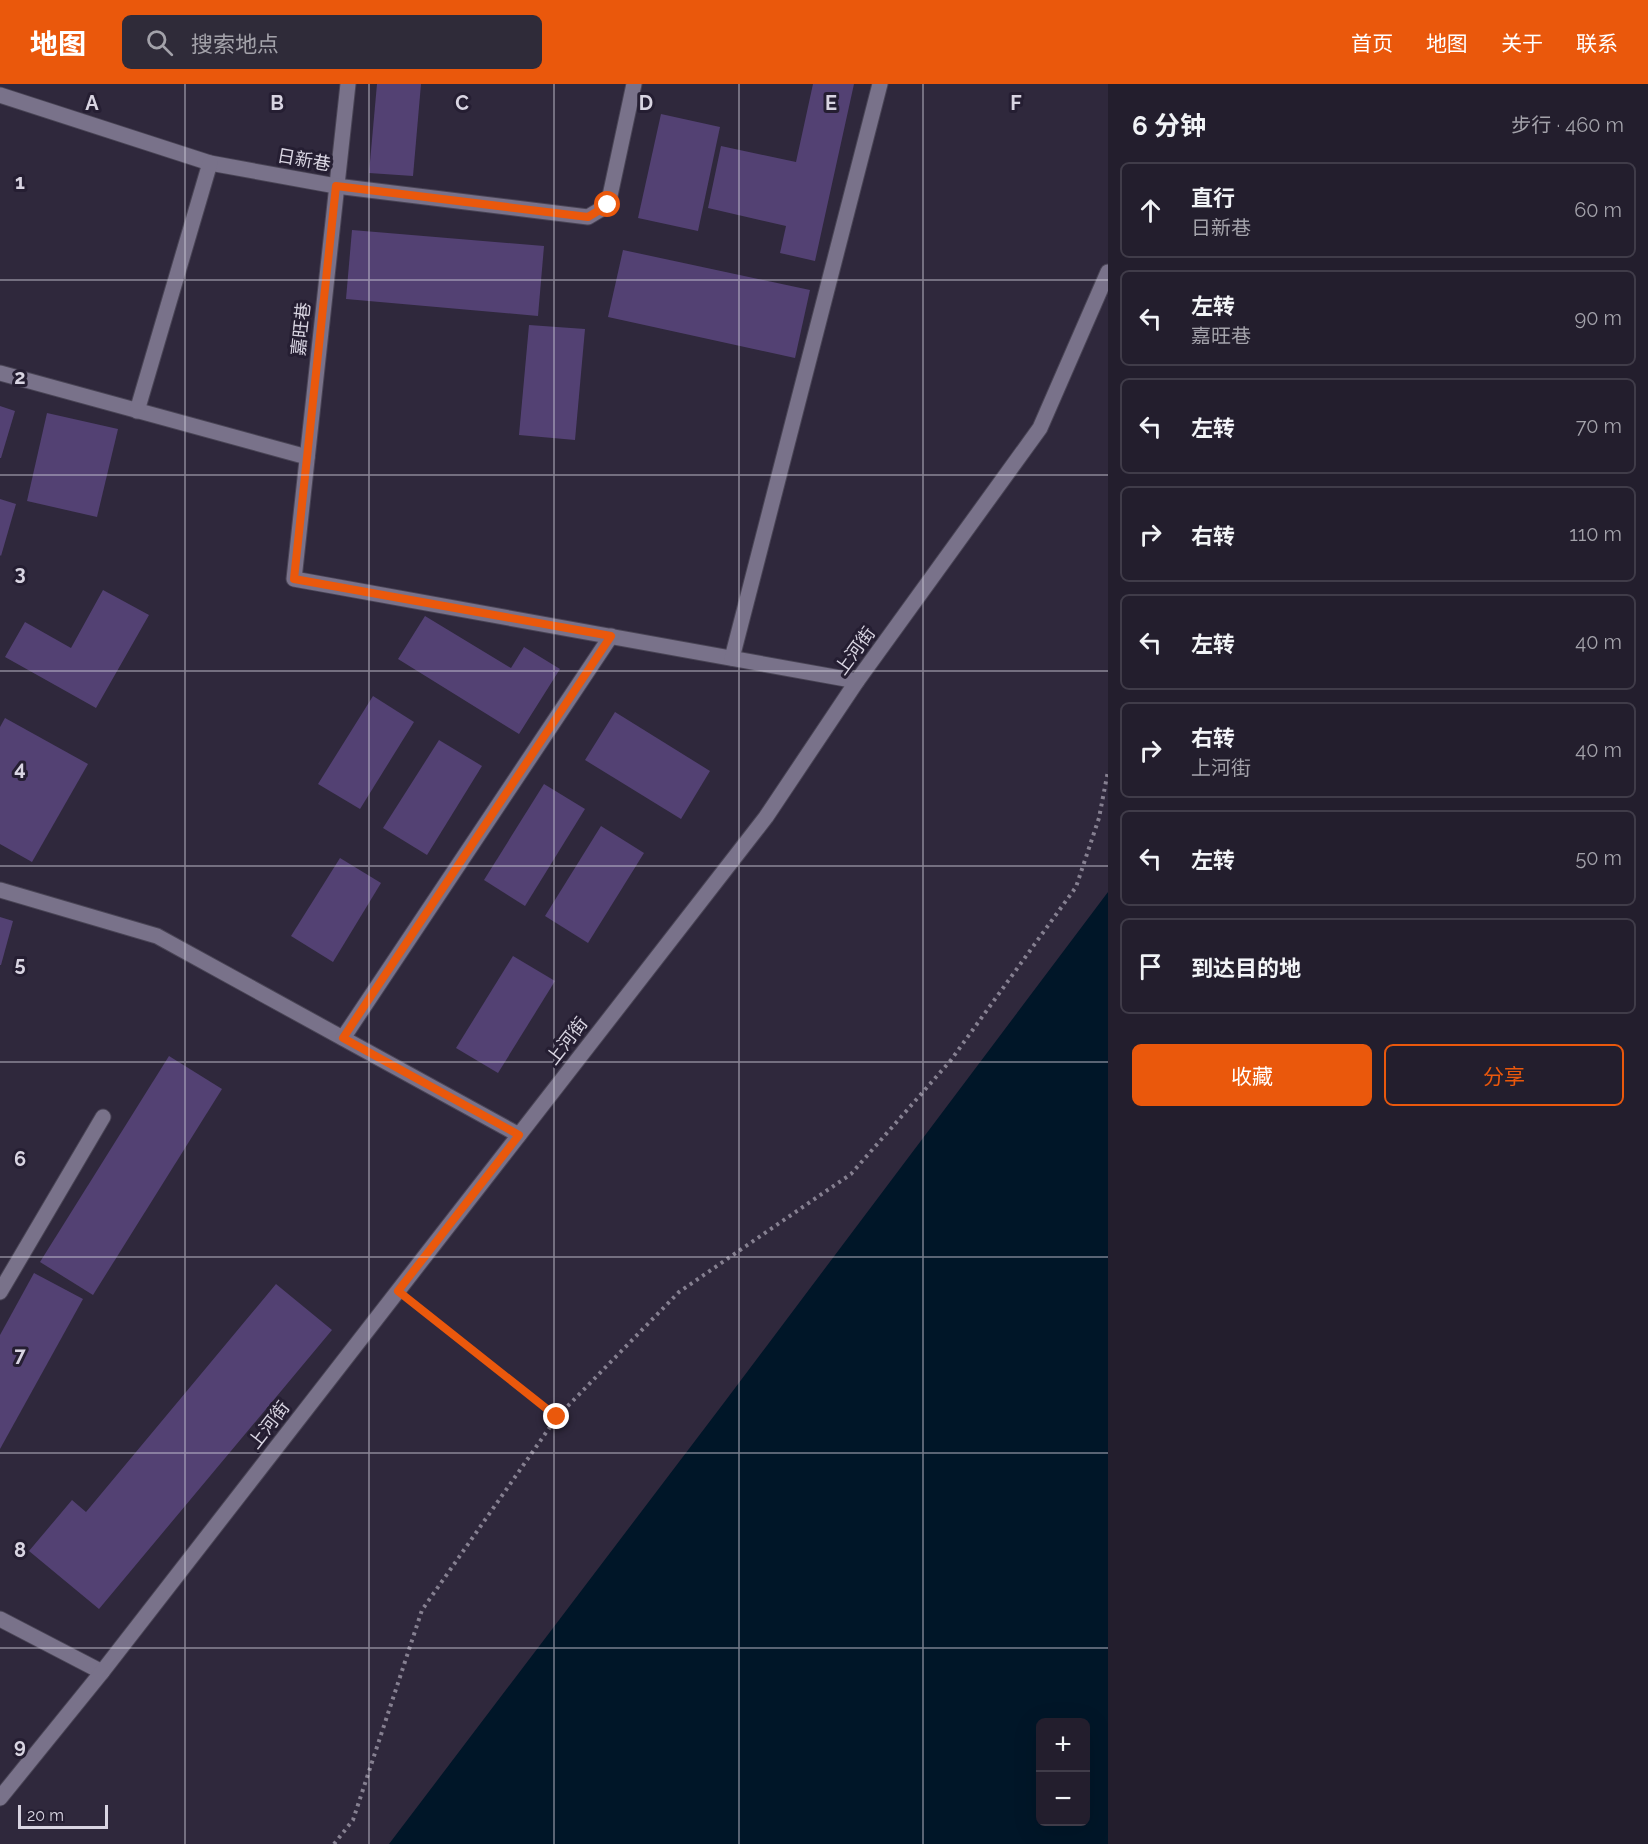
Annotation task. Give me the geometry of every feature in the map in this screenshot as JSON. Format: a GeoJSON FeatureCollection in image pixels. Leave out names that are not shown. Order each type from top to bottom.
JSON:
{"type":"FeatureCollection","features":[{"type":"Feature","properties":{"kind":"street","name":"嘉旺巷"},"geometry":{"type":"LineString","coordinates":[[348,84],[294,579],[611,636]]}},
{"type":"Feature","properties":{"kind":"street","name":"日新巷"},"geometry":{"type":"LineString","coordinates":[[0,95],[210,163],[336,186],[588,217],[608,205],[634,84]]}},
{"type":"Feature","properties":{"kind":"street"},"geometry":{"type":"LineString","coordinates":[[732,658],[880,84]]}},
{"type":"Feature","properties":{"kind":"street"},"geometry":{"type":"LineString","coordinates":[[137,411],[210,163]]}},
{"type":"Feature","properties":{"kind":"street","name":"上河街"},"geometry":{"type":"LineString","coordinates":[[0,1798],[102,1672],[766,817],[857,681],[1040,428],[1108,272]]}},
{"type":"Feature","properties":{"kind":"street"},"geometry":{"type":"LineString","coordinates":[[0,373],[307,457]]}},
{"type":"Feature","properties":{"kind":"street"},"geometry":{"type":"LineString","coordinates":[[343,1038],[611,636],[857,681]]}},
{"type":"Feature","properties":{"kind":"street"},"geometry":{"type":"LineString","coordinates":[[0,890],[157,936],[519,1135]]}},
{"type":"Feature","properties":{"kind":"street"},"geometry":{"type":"LineString","coordinates":[[0,1292],[103,1117]]}},
{"type":"Feature","properties":{"kind":"street"},"geometry":{"type":"LineString","coordinates":[[0,1619],[102,1672]]}},
{"type":"Feature","properties":{"kind":"path"},"geometry":{"type":"LineString","coordinates":[[334,1844],[353,1820],[422,1610],[557,1417],[680,1292],[851,1174],[951,1060],[1076,887],[1099,818],[1108,771]]}},
{"type":"Feature","properties":{"kind":"path"},"geometry":{"type":"LineString","coordinates":[[398,1291],[557,1417]]}},
{"type":"Feature","properties":{"kind":"water"},"geometry":{"type":"Polygon","coordinates":[[[1108,892],[1108,1844],[389,1844],[723,1404],[1108,892]]]}},
{"type":"Feature","properties":{"kind":"building"},"geometry":{"type":"Polygon","coordinates":[[[377,84],[421,84],[413,176],[369,173],[377,84]]]}},
{"type":"Feature","properties":{"kind":"building"},"geometry":{"type":"Polygon","coordinates":[[[813,84],[854,84],[815,261],[780,253],[786,226],[708,208],[721,146],[796,162],[813,84]]]}},
{"type":"Feature","properties":{"kind":"building"},"geometry":{"type":"Polygon","coordinates":[[[661,114],[720,127],[698,231],[638,218],[661,114]]]}},
{"type":"Feature","properties":{"kind":"building"},"geometry":{"type":"Polygon","coordinates":[[[352,230],[544,246],[538,316],[346,299],[352,230]]]}},
{"type":"Feature","properties":{"kind":"building"},"geometry":{"type":"Polygon","coordinates":[[[623,250],[810,290],[795,358],[608,317],[623,250]]]}},
{"type":"Feature","properties":{"kind":"building"},"geometry":{"type":"Polygon","coordinates":[[[529,325],[585,329],[575,440],[519,435],[529,325]]]}},
{"type":"Feature","properties":{"kind":"building"},"geometry":{"type":"Polygon","coordinates":[[[0,406],[15,411],[1,458],[0,458],[0,406]]]}},
{"type":"Feature","properties":{"kind":"building"},"geometry":{"type":"Polygon","coordinates":[[[47,413],[118,429],[97,517],[27,501],[47,413]]]}},
{"type":"Feature","properties":{"kind":"building"},"geometry":{"type":"Polygon","coordinates":[[[0,499],[16,504],[1,556],[0,555],[0,499]]]}},
{"type":"Feature","properties":{"kind":"building"},"geometry":{"type":"Polygon","coordinates":[[[103,590],[149,615],[96,708],[5,657],[25,622],[71,648],[103,590]]]}},
{"type":"Feature","properties":{"kind":"building"},"geometry":{"type":"Polygon","coordinates":[[[425,616],[511,668],[524,647],[560,669],[519,734],[398,659],[425,616]]]}},
{"type":"Feature","properties":{"kind":"building"},"geometry":{"type":"Polygon","coordinates":[[[373,696],[414,722],[360,809],[318,784],[373,696]]]}},
{"type":"Feature","properties":{"kind":"building"},"geometry":{"type":"Polygon","coordinates":[[[615,712],[710,771],[681,819],[585,760],[615,712]]]}},
{"type":"Feature","properties":{"kind":"building"},"geometry":{"type":"Polygon","coordinates":[[[5,718],[88,764],[32,862],[0,844],[0,727],[5,718]]]}},
{"type":"Feature","properties":{"kind":"building"},"geometry":{"type":"Polygon","coordinates":[[[439,740],[482,766],[427,855],[383,828],[439,740]]]}},
{"type":"Feature","properties":{"kind":"building"},"geometry":{"type":"Polygon","coordinates":[[[544,784],[585,809],[525,906],[484,880],[544,784]]]}},
{"type":"Feature","properties":{"kind":"building"},"geometry":{"type":"Polygon","coordinates":[[[601,826],[644,853],[588,943],[545,916],[601,826]]]}},
{"type":"Feature","properties":{"kind":"building"},"geometry":{"type":"Polygon","coordinates":[[[340,858],[381,883],[333,962],[291,936],[340,858]]]}},
{"type":"Feature","properties":{"kind":"building"},"geometry":{"type":"Polygon","coordinates":[[[0,917],[13,921],[1,965],[0,965],[0,917]]]}},
{"type":"Feature","properties":{"kind":"building"},"geometry":{"type":"Polygon","coordinates":[[[513,956],[555,981],[498,1073],[456,1048],[513,956]]]}},
{"type":"Feature","properties":{"kind":"building"},"geometry":{"type":"Polygon","coordinates":[[[169,1056],[222,1089],[93,1295],[40,1262],[169,1056]]]}},
{"type":"Feature","properties":{"kind":"building"},"geometry":{"type":"Polygon","coordinates":[[[34,1273],[83,1299],[0,1449],[0,1335],[34,1273]]]}},
{"type":"Feature","properties":{"kind":"building"},"geometry":{"type":"Polygon","coordinates":[[[276,1284],[332,1330],[99,1609],[29,1551],[72,1500],[86,1512],[276,1284]]]}},
{"type":"Feature","properties":{"kind":"route"},"geometry":{"type":"LineString","coordinates":[[557,1417],[398,1291],[519,1135],[343,1038],[611,636],[294,579],[336,186],[588,217],[608,205]]}}]}
